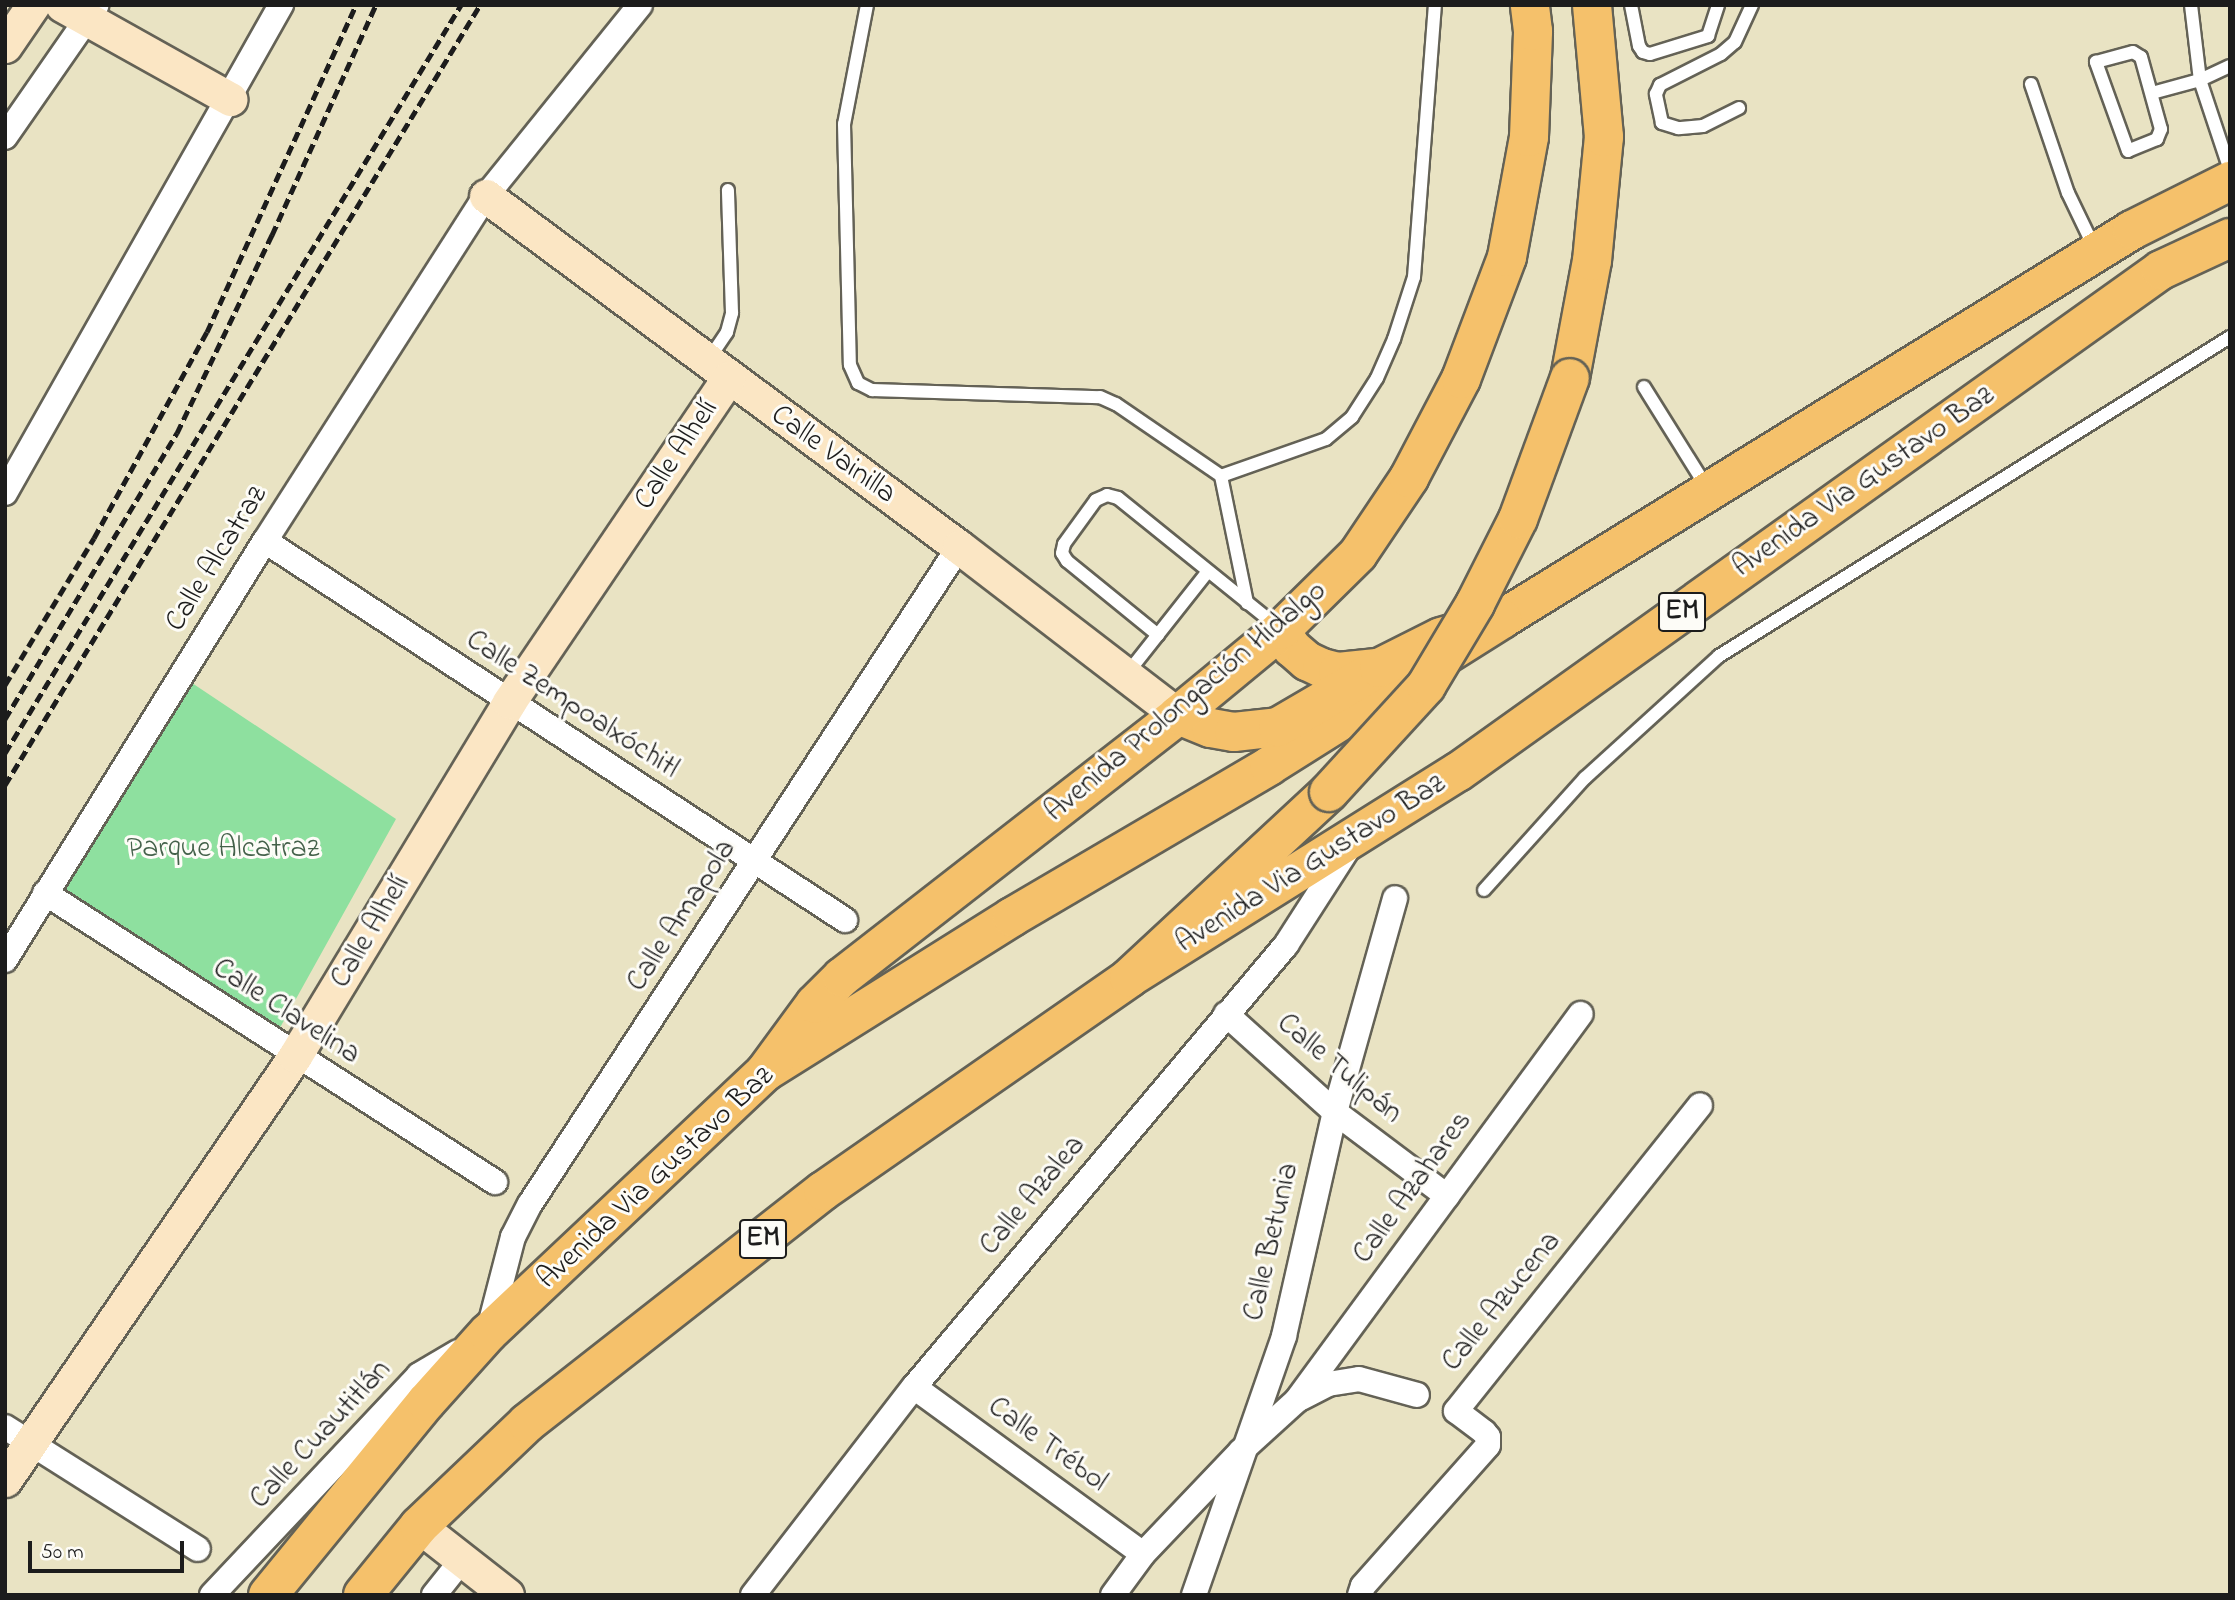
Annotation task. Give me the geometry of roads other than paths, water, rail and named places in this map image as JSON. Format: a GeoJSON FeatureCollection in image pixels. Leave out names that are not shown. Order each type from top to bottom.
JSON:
{"type":"FeatureCollection","features":[{"type":"Feature","properties":{"kind":"main road","name":"Avenida Prolongación Hidalgo"},"geometry":{"type":"LineString","coordinates":[[765,1072],[815,1004],[842,977],[1178,715],[1281,630],[1358,554],[1409,478],[1461,379],[1507,257],[1529,137],[1533,31],[1530,5]]}},
{"type":"Feature","properties":{"kind":"main road"},"geometry":{"type":"LineString","coordinates":[[1129,978],[1329,792],[1426,686],[1475,604],[1518,519],[1570,378],[1592,261],[1604,138],[1592,5]]}},
{"type":"Feature","properties":{"kind":"main road","name":"Avenida Via Gustavo Baz"},"geometry":{"type":"LineString","coordinates":[[268,1595],[426,1402],[488,1333],[765,1072],[1012,917],[1269,766],[2132,230],[2230,181]]}},
{"type":"Feature","properties":{"kind":"main road","name":"Avenida Via Gustavo Baz"},"geometry":{"type":"LineString","coordinates":[[419,1526],[527,1423],[823,1191],[1129,978],[1458,772],[2161,271],[2230,238]]}},
{"type":"Feature","properties":{"kind":"main road"},"geometry":{"type":"LineString","coordinates":[[1178,715],[1211,728],[1234,732],[1278,727],[1379,668],[1441,637],[1502,619]]}},
{"type":"Feature","properties":{"kind":"main road"},"geometry":{"type":"LineString","coordinates":[[1281,630],[1292,648],[1307,661],[1322,668],[1338,672],[1379,668]]}},
{"type":"Feature","properties":{"kind":"main road","name":"EM"},"geometry":{"type":"LineString","coordinates":[[363,1595],[419,1526]]}},
{"type":"Feature","properties":{"kind":"street"},"geometry":{"type":"LineString","coordinates":[[5,46],[33,5]]}},
{"type":"Feature","properties":{"kind":"street"},"geometry":{"type":"LineString","coordinates":[[5,493],[281,5]]}},
{"type":"Feature","properties":{"kind":"street","name":"Calle Alcatraz"},"geometry":{"type":"LineString","coordinates":[[5,960],[265,541],[486,196],[640,5]]}},
{"type":"Feature","properties":{"kind":"street"},"geometry":{"type":"LineString","coordinates":[[5,137],[81,10],[230,99]]}},
{"type":"Feature","properties":{"kind":"street","name":"Calle Vainilla"},"geometry":{"type":"LineString","coordinates":[[486,196],[959,547],[1178,715]]}},
{"type":"Feature","properties":{"kind":"street","name":"Calle Alhelí"},"geometry":{"type":"LineString","coordinates":[[5,1480],[17,1434],[295,1056],[509,702],[718,370]]}},
{"type":"Feature","properties":{"kind":"street","name":"Calle Zempoalxóchitl"},"geometry":{"type":"LineString","coordinates":[[265,541],[845,920]]}},
{"type":"Feature","properties":{"kind":"street","name":"Calle Amapola"},"geometry":{"type":"LineString","coordinates":[[488,1333],[513,1237],[530,1204],[959,547]]}},
{"type":"Feature","properties":{"kind":"street","name":"Calle Azalea"},"geometry":{"type":"LineString","coordinates":[[753,1595],[914,1387],[1286,945],[1357,835]]}},
{"type":"Feature","properties":{"kind":"street","name":"Calle Clavelina"},"geometry":{"type":"LineString","coordinates":[[45,893],[495,1182]]}},
{"type":"Feature","properties":{"kind":"street","name":"Calle Betunia"},"geometry":{"type":"LineString","coordinates":[[1194,1595],[1241,1451],[1284,1336],[1335,1112],[1395,898]]}},
{"type":"Feature","properties":{"kind":"street","name":"Calle Tulipán"},"geometry":{"type":"LineString","coordinates":[[1226,1014],[1335,1112],[1447,1196]]}},
{"type":"Feature","properties":{"kind":"street","name":"Calle Azahares"},"geometry":{"type":"LineString","coordinates":[[1113,1595],[1143,1553],[1241,1451],[1297,1400],[1581,1014]]}},
{"type":"Feature","properties":{"kind":"street","name":"Calle Azucena"},"geometry":{"type":"LineString","coordinates":[[1360,1595],[1363,1586],[1488,1445],[1488,1437],[1456,1411],[1700,1105]]}},
{"type":"Feature","properties":{"kind":"street","name":"Calle Cuautitlán"},"geometry":{"type":"LineString","coordinates":[[212,1595],[419,1376],[488,1333]]}},
{"type":"Feature","properties":{"kind":"street","name":"Calle Azahares"},"geometry":{"type":"LineString","coordinates":[[1297,1400],[1342,1380],[1367,1381],[1417,1395]]}},
{"type":"Feature","properties":{"kind":"street","name":"Calle Trébol"},"geometry":{"type":"LineString","coordinates":[[914,1387],[1143,1553]]}},
{"type":"Feature","properties":{"kind":"street"},"geometry":{"type":"LineString","coordinates":[[17,1434],[198,1549]]}},
{"type":"Feature","properties":{"kind":"street"},"geometry":{"type":"LineString","coordinates":[[419,1526],[461,1562],[507,1595]]}},
{"type":"Feature","properties":{"kind":"street"},"geometry":{"type":"LineString","coordinates":[[434,1595],[461,1562]]}},
{"type":"Feature","properties":{"kind":"lane"},"geometry":{"type":"LineString","coordinates":[[867,5],[844,124],[850,365],[858,383],[872,390],[1100,397],[1116,404],[1221,476],[1247,603]]}},
{"type":"Feature","properties":{"kind":"lane"},"geometry":{"type":"LineString","coordinates":[[1221,476],[1326,439],[1352,417],[1377,378],[1394,339],[1414,277],[1435,5]]}},
{"type":"Feature","properties":{"kind":"lane"},"geometry":{"type":"LineString","coordinates":[[1631,5],[1639,46],[1643,52],[1650,54],[1708,36],[1718,5]]}},
{"type":"Feature","properties":{"kind":"lane"},"geometry":{"type":"LineString","coordinates":[[1739,108],[1703,126],[1678,128],[1662,123],[1656,94],[1660,85],[1721,54],[1735,42],[1752,5]]}},
{"type":"Feature","properties":{"kind":"lane"},"geometry":{"type":"LineString","coordinates":[[2191,5],[2200,80],[2230,170]]}},
{"type":"Feature","properties":{"kind":"lane"},"geometry":{"type":"LineString","coordinates":[[2138,53],[2152,93],[2161,135],[2128,151],[2096,62],[2122,54],[2138,53]]}},
{"type":"Feature","properties":{"kind":"lane"},"geometry":{"type":"LineString","coordinates":[[2152,93],[2200,80],[2230,66]]}},
{"type":"Feature","properties":{"kind":"lane"},"geometry":{"type":"LineString","coordinates":[[2031,84],[2068,193],[2097,252]]}},
{"type":"Feature","properties":{"kind":"lane"},"geometry":{"type":"LineString","coordinates":[[718,370],[732,313],[728,190]]}},
{"type":"Feature","properties":{"kind":"lane"},"geometry":{"type":"LineString","coordinates":[[1484,890],[1585,778],[1720,656],[2230,337]]}},
{"type":"Feature","properties":{"kind":"lane"},"geometry":{"type":"LineString","coordinates":[[1644,387],[1709,491]]}},
{"type":"Feature","properties":{"kind":"lane"},"geometry":{"type":"LineString","coordinates":[[1158,635],[1067,561],[1062,553],[1064,544],[1096,500],[1107,495],[1118,498],[1281,630]]}},
{"type":"Feature","properties":{"kind":"lane"},"geometry":{"type":"LineString","coordinates":[[1126,675],[1208,571]]}},
{"type":"Feature","properties":{"kind":"railway"},"geometry":{"type":"LineString","coordinates":[[5,685],[94,538],[207,332],[356,5]]}},
{"type":"Feature","properties":{"kind":"railway"},"geometry":{"type":"LineString","coordinates":[[5,719],[177,433],[272,235],[376,5]]}},
{"type":"Feature","properties":{"kind":"railway"},"geometry":{"type":"LineString","coordinates":[[5,753],[461,5]]}},
{"type":"Feature","properties":{"kind":"railway"},"geometry":{"type":"LineString","coordinates":[[5,785],[480,5]]}},
{"type":"Feature","properties":{"kind":"park label","name":"Parque Alcatraz"},"geometry":{"type":"Point","coordinates":[223,849]}}]}
